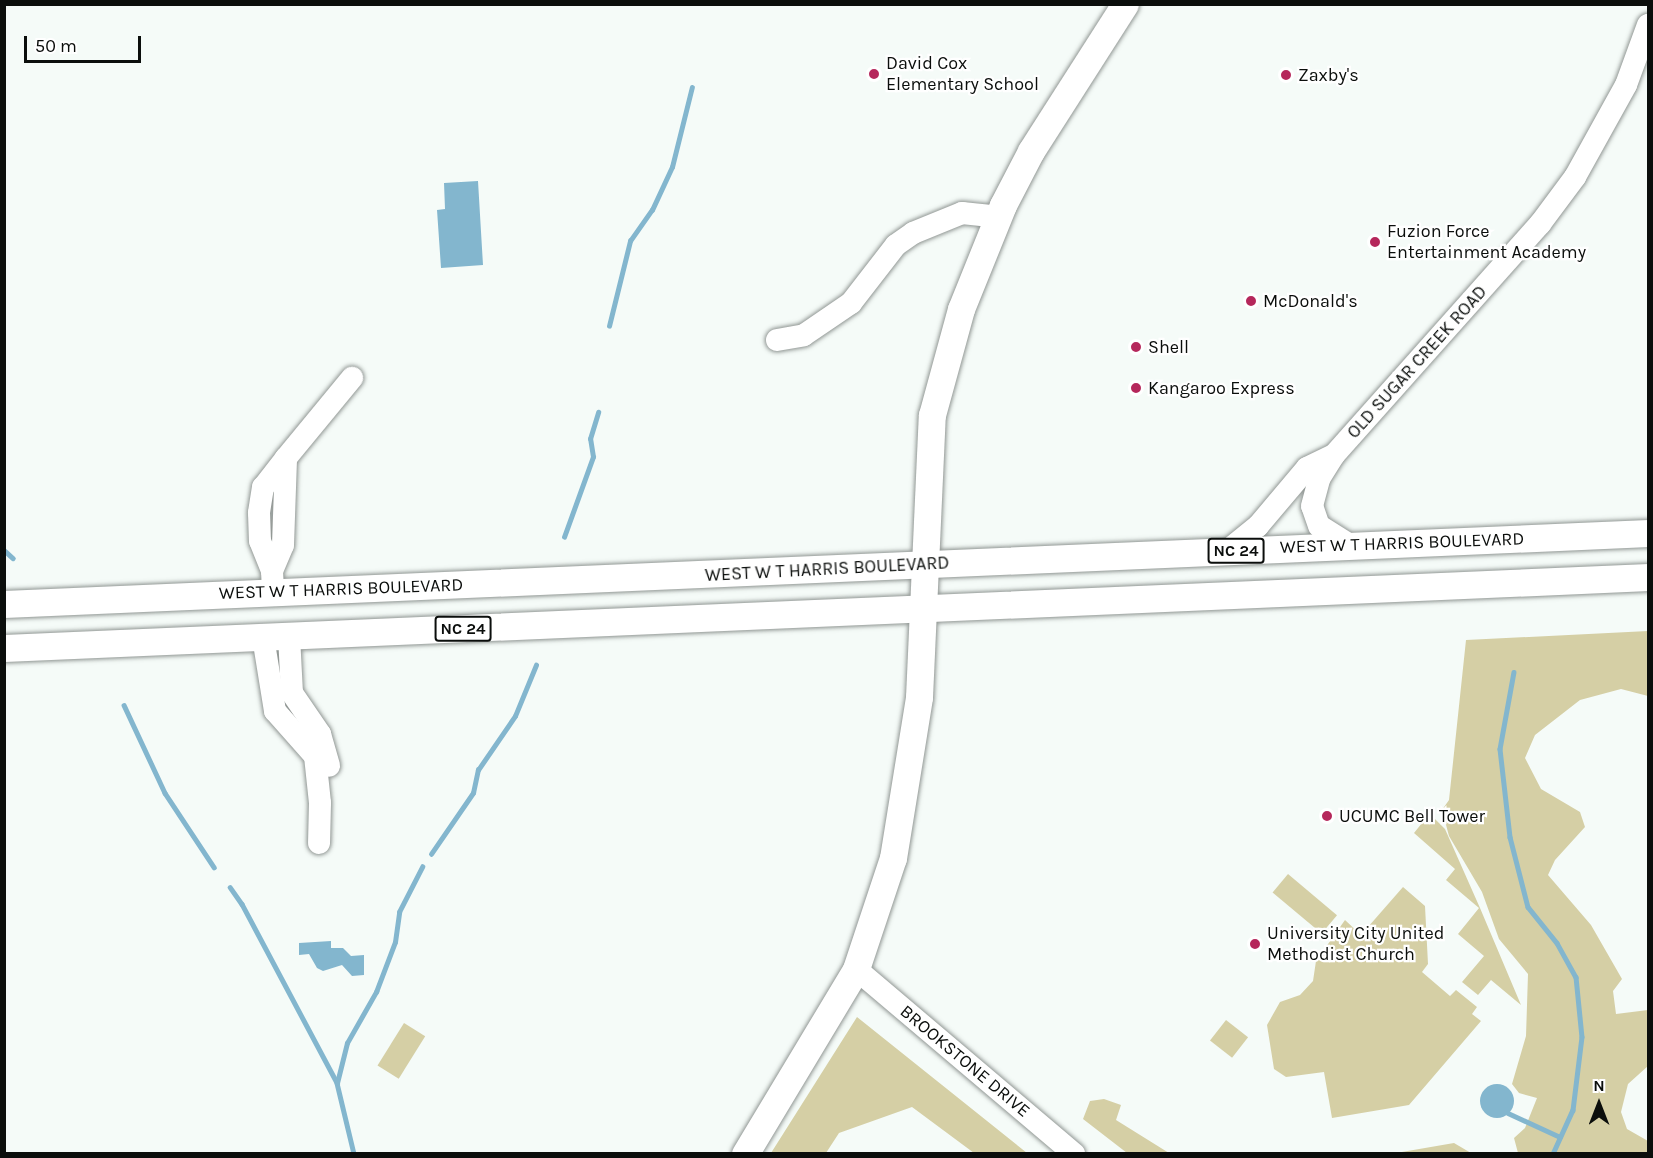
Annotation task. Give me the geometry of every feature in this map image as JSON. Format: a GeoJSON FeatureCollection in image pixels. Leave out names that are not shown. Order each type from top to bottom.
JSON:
{"type":"FeatureCollection","features":[{"type":"Feature","properties":{"kind":"main road"},"geometry":{"type":"LineString","coordinates":[[745,1154],[856,969],[903,818],[915,739],[932,415],[961,309],[998,217],[1031,151],[1125,4]]}},
{"type":"Feature","properties":{"kind":"main road","name":"WEST W T HARRIS BOULEVARD"},"geometry":{"type":"LineString","coordinates":[[4,604],[273,581],[923,565],[1648,532]]}},
{"type":"Feature","properties":{"kind":"main road","name":"NC 24"},"geometry":{"type":"LineString","coordinates":[[4,648],[1648,577]]}},
{"type":"Feature","properties":{"kind":"street","name":"OLD SUGAR CREEK ROAD"},"geometry":{"type":"LineString","coordinates":[[1350,546],[1323,530],[1312,506],[1313,494],[1334,455],[1540,224],[1575,177],[1626,85],[1648,26]]}},
{"type":"Feature","properties":{"kind":"street"},"geometry":{"type":"LineString","coordinates":[[777,340],[804,335],[851,303],[897,244],[913,233],[962,213],[998,217]]}},
{"type":"Feature","properties":{"kind":"street"},"geometry":{"type":"LineString","coordinates":[[273,581],[283,545],[286,458],[352,378]]}},
{"type":"Feature","properties":{"kind":"street","name":"OLD SUGAR CREEK ROAD"},"geometry":{"type":"LineString","coordinates":[[1227,551],[1258,526],[1308,468],[1334,455]]}},
{"type":"Feature","properties":{"kind":"street"},"geometry":{"type":"LineString","coordinates":[[263,638],[274,711],[315,756],[327,842],[329,768],[320,734],[292,693],[289,636]]}},
{"type":"Feature","properties":{"kind":"street","name":"BROOKSTONE DRIVE"},"geometry":{"type":"LineString","coordinates":[[856,969],[1074,1154]]}},
{"type":"Feature","properties":{"kind":"shaded area"},"geometry":{"type":"Polygon","coordinates":[[[1648,631],[1648,696],[1621,689],[1580,700],[1535,735],[1525,758],[1541,789],[1580,812],[1585,827],[1555,860],[1548,875],[1591,925],[1622,979],[1613,991],[1616,1014],[1648,1010],[1648,1066],[1628,1084],[1621,1112],[1627,1129],[1648,1141],[1648,1153],[1518,1153],[1514,1138],[1525,1128],[1537,1098],[1519,1093],[1512,1084],[1526,1036],[1528,974],[1499,939],[1482,892],[1449,836],[1442,810],[1449,800],[1466,640],[1648,631]]]}},
{"type":"Feature","properties":{"kind":"shaded area"},"geometry":{"type":"Polygon","coordinates":[[[1433,817],[1445,829],[1521,1005],[1491,980],[1478,995],[1462,982],[1484,956],[1458,934],[1479,908],[1446,880],[1455,869],[1414,833],[1426,818],[1433,817]]]}},
{"type":"Feature","properties":{"kind":"shaded area"},"geometry":{"type":"Polygon","coordinates":[[[1288,874],[1337,915],[1322,934],[1273,892],[1288,874]]]}},
{"type":"Feature","properties":{"kind":"shaded area"},"geometry":{"type":"Polygon","coordinates":[[[1403,887],[1425,906],[1428,964],[1422,972],[1450,996],[1456,990],[1477,1007],[1472,1014],[1481,1021],[1409,1105],[1332,1118],[1324,1072],[1286,1077],[1274,1069],[1267,1025],[1280,1002],[1300,995],[1313,981],[1316,961],[1345,920],[1361,935],[1403,887]]]}},
{"type":"Feature","properties":{"kind":"shaded area"},"geometry":{"type":"Polygon","coordinates":[[[857,1017],[1027,1153],[974,1153],[912,1107],[839,1133],[826,1153],[771,1153],[857,1017]]]}},
{"type":"Feature","properties":{"kind":"shaded area"},"geometry":{"type":"Polygon","coordinates":[[[1226,1020],[1248,1037],[1232,1058],[1210,1040],[1226,1020]]]}},
{"type":"Feature","properties":{"kind":"shaded area"},"geometry":{"type":"Polygon","coordinates":[[[404,1023],[425,1036],[399,1079],[378,1065],[404,1023]]]}},
{"type":"Feature","properties":{"kind":"shaded area"},"geometry":{"type":"Polygon","coordinates":[[[1104,1099],[1121,1105],[1116,1120],[1169,1153],[1127,1153],[1083,1119],[1090,1101],[1104,1099]]]}},
{"type":"Feature","properties":{"kind":"shaded area"},"geometry":{"type":"Polygon","coordinates":[[[1454,1143],[1471,1153],[1396,1153],[1454,1143]]]}},
{"type":"Feature","properties":{"kind":"water"},"geometry":{"type":"Polygon","coordinates":[[[478,181],[483,265],[441,268],[437,210],[445,209],[444,183],[478,181]]]}},
{"type":"Feature","properties":{"kind":"water"},"geometry":{"type":"Polygon","coordinates":[[[331,941],[331,948],[343,948],[351,956],[364,955],[364,975],[352,976],[342,965],[323,971],[317,968],[309,954],[299,955],[299,943],[331,941]]]}},
{"type":"Feature","properties":{"kind":"water"},"geometry":{"type":"Polygon","coordinates":[[[1497,1084],[1509,1089],[1514,1101],[1509,1113],[1497,1118],[1485,1113],[1480,1101],[1485,1089],[1497,1084]]]}},
{"type":"Feature","properties":{"kind":"waterway"},"geometry":{"type":"LineString","coordinates":[[609,326],[630,241],[652,210],[672,167],[692,87]]}},
{"type":"Feature","properties":{"kind":"waterway"},"geometry":{"type":"LineString","coordinates":[[564,537],[593,457],[590,439],[598,412]]}},
{"type":"Feature","properties":{"kind":"waterway"},"geometry":{"type":"LineString","coordinates":[[4,550],[13,558]]}},
{"type":"Feature","properties":{"kind":"waterway"},"geometry":{"type":"LineString","coordinates":[[431,854],[473,793],[478,770],[515,716],[536,665]]}},
{"type":"Feature","properties":{"kind":"waterway"},"geometry":{"type":"LineString","coordinates":[[1514,672],[1500,749],[1510,837],[1528,907],[1557,943],[1576,977],[1582,1037],[1573,1110],[1553,1154]]}},
{"type":"Feature","properties":{"kind":"waterway"},"geometry":{"type":"LineString","coordinates":[[124,705],[165,793],[214,867]]}},
{"type":"Feature","properties":{"kind":"waterway"},"geometry":{"type":"LineString","coordinates":[[337,1083],[347,1043],[376,992],[395,942],[399,912],[422,867]]}},
{"type":"Feature","properties":{"kind":"waterway"},"geometry":{"type":"LineString","coordinates":[[230,887],[242,904],[337,1083],[354,1154]]}},
{"type":"Feature","properties":{"kind":"waterway"},"geometry":{"type":"LineString","coordinates":[[1508,1113],[1560,1137]]}},
{"type":"Feature","properties":{"kind":"place","name":"David Cox Elementary School"},"geometry":{"type":"Point","coordinates":[874,74]}},
{"type":"Feature","properties":{"kind":"place","name":"Zaxby's"},"geometry":{"type":"Point","coordinates":[1286,75]}},
{"type":"Feature","properties":{"kind":"place","name":"Fuzion Force Entertainment Academy"},"geometry":{"type":"Point","coordinates":[1375,242]}},
{"type":"Feature","properties":{"kind":"place","name":"McDonald's"},"geometry":{"type":"Point","coordinates":[1251,301]}},
{"type":"Feature","properties":{"kind":"place","name":"Shell"},"geometry":{"type":"Point","coordinates":[1136,347]}},
{"type":"Feature","properties":{"kind":"place","name":"Kangaroo Express"},"geometry":{"type":"Point","coordinates":[1136,388]}},
{"type":"Feature","properties":{"kind":"place","name":"UCUMC Bell Tower"},"geometry":{"type":"Point","coordinates":[1327,816]}},
{"type":"Feature","properties":{"kind":"place","name":"University City United Methodist Church"},"geometry":{"type":"Point","coordinates":[1255,944]}}]}
